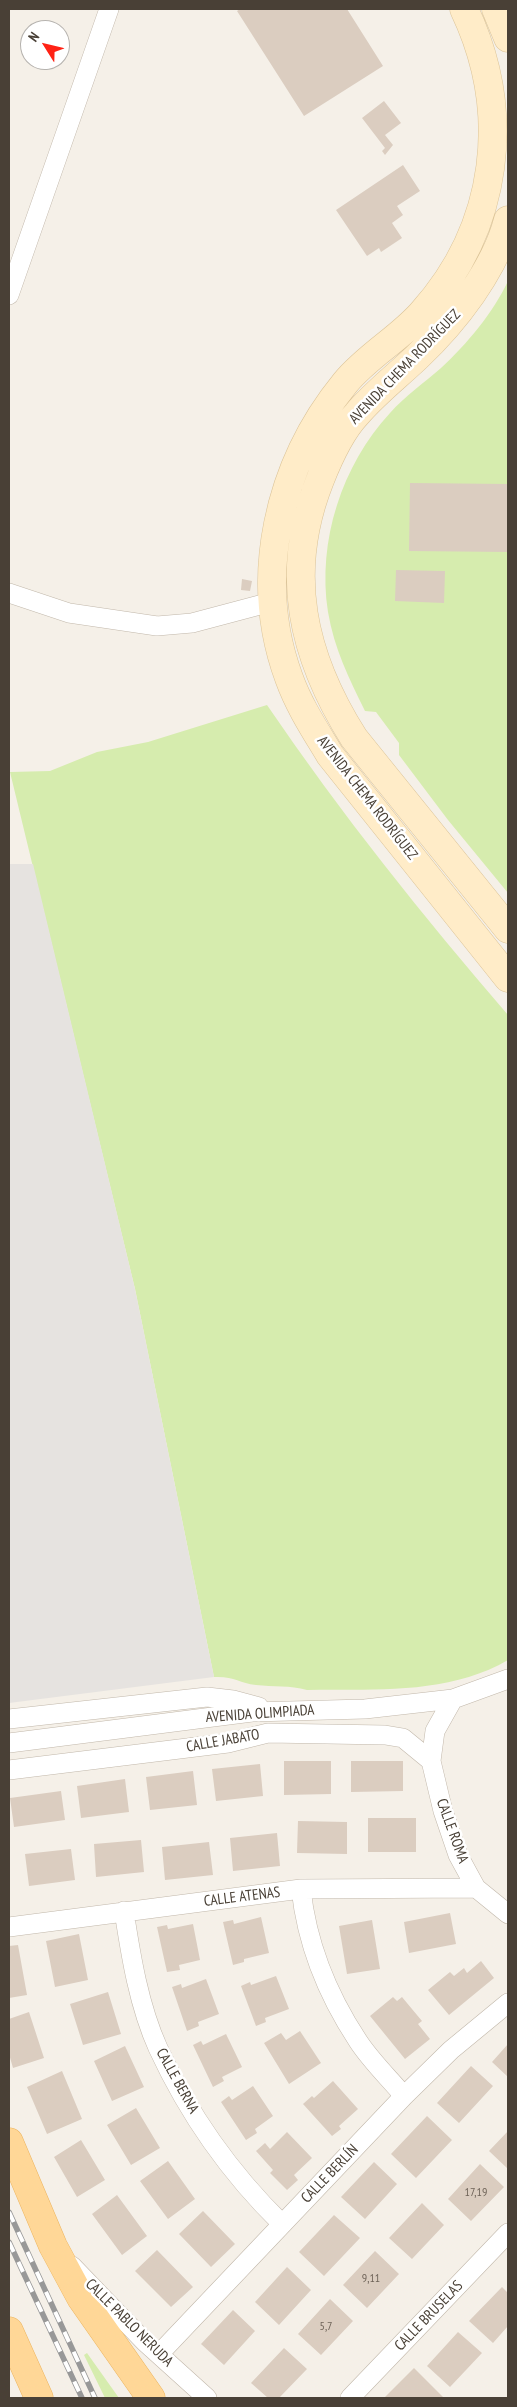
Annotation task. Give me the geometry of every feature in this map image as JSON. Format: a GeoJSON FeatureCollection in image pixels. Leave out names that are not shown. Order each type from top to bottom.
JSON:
{"type":"FeatureCollection","features":[{"type":"Feature","properties":{"kind":"main road","name":"AVENIDA CHEMA RODRÍGUEZ"},"geometry":{"type":"LineString","coordinates":[[464,9],[476,34],[489,82],[494,131],[490,172],[479,217],[460,259],[440,292],[421,314],[366,361],[346,382],[308,436],[293,470],[281,507],[274,547],[271,602],[277,639],[289,678],[307,718],[330,755],[508,978]]}},
{"type":"Feature","properties":{"kind":"main road"},"geometry":{"type":"LineString","coordinates":[[496,9],[508,38]]}},
{"type":"Feature","properties":{"kind":"main road","name":"AVENIDA CHEMA RODRÍGUEZ"},"geometry":{"type":"LineString","coordinates":[[508,220],[489,264],[465,304],[442,332],[416,358],[389,380],[355,416],[329,457],[310,507],[304,539],[301,585],[306,630],[318,672],[336,709],[354,738],[508,929]]}},
{"type":"Feature","properties":{"kind":"main road","name":"CALLE PABLO NERUDA"},"geometry":{"type":"LineString","coordinates":[[9,2142],[53,2246],[81,2298],[151,2398]]}},
{"type":"Feature","properties":{"kind":"main road"},"geometry":{"type":"LineString","coordinates":[[9,2331],[39,2398]]}},
{"type":"Feature","properties":{"kind":"street"},"geometry":{"type":"LineString","coordinates":[[9,294],[109,9]]}},
{"type":"Feature","properties":{"kind":"street"},"geometry":{"type":"LineString","coordinates":[[9,593],[69,613],[157,626],[192,623],[271,602]]}},
{"type":"Feature","properties":{"kind":"street","name":"AVENIDA OLIMPIADA"},"geometry":{"type":"LineString","coordinates":[[9,1744],[270,1710],[365,1709],[453,1699],[508,1679]]}},
{"type":"Feature","properties":{"kind":"street"},"geometry":{"type":"LineString","coordinates":[[9,1718],[206,1697],[233,1700],[270,1710]]}},
{"type":"Feature","properties":{"kind":"street"},"geometry":{"type":"LineString","coordinates":[[431,1761],[435,1730],[453,1699]]}},
{"type":"Feature","properties":{"kind":"street"},"geometry":{"type":"LineString","coordinates":[[268,1733],[318,1723],[365,1709]]}},
{"type":"Feature","properties":{"kind":"street","name":"CALLE JABATO"},"geometry":{"type":"LineString","coordinates":[[9,1770],[228,1742],[268,1733],[385,1735],[403,1738],[431,1761]]}},
{"type":"Feature","properties":{"kind":"street","name":"CALLE ROMA"},"geometry":{"type":"LineString","coordinates":[[431,1761],[442,1810],[458,1855],[476,1888],[508,1914]]}},
{"type":"Feature","properties":{"kind":"street","name":"CALLE ATENAS"},"geometry":{"type":"LineString","coordinates":[[9,1927],[301,1889],[476,1888]]}},
{"type":"Feature","properties":{"kind":"street"},"geometry":{"type":"LineString","coordinates":[[301,1889],[305,1920],[323,1980],[358,2042],[404,2096]]}},
{"type":"Feature","properties":{"kind":"street","name":"CALLE BERNA"},"geometry":{"type":"LineString","coordinates":[[124,1911],[139,1989],[158,2047],[189,2105],[225,2160],[256,2198],[282,2224]]}},
{"type":"Feature","properties":{"kind":"street","name":"CALLE BERLÍN"},"geometry":{"type":"LineString","coordinates":[[159,2354],[404,2096],[451,2050],[508,2003]]}},
{"type":"Feature","properties":{"kind":"street","name":"CALLE BRUSELAS"},"geometry":{"type":"LineString","coordinates":[[350,2398],[508,2233]]}},
{"type":"Feature","properties":{"kind":"street","name":"CALLE PABLO NERUDA"},"geometry":{"type":"LineString","coordinates":[[53,2246],[159,2354],[206,2398]]}},
{"type":"Feature","properties":{"kind":"green space"},"geometry":{"type":"Polygon","coordinates":[[[508,281],[508,893],[448,820],[399,755],[399,743],[376,712],[365,711],[348,675],[334,638],[328,612],[326,558],[330,532],[346,480],[373,434],[408,395],[441,368],[470,338],[495,305],[508,281]]]}},
{"type":"Feature","properties":{"kind":"green space"},"geometry":{"type":"Polygon","coordinates":[[[267,705],[324,786],[383,864],[508,1015],[508,1660],[485,1671],[436,1685],[410,1688],[307,1690],[256,1685],[214,1677],[135,1289],[10,772],[50,771],[97,752],[148,742],[267,705]]]}},
{"type":"Feature","properties":{"kind":"green space"},"geometry":{"type":"Polygon","coordinates":[[[87,2353],[119,2398],[105,2398],[84,2355],[87,2353]]]}},
{"type":"Feature","properties":{"kind":"shaded area"},"geometry":{"type":"Polygon","coordinates":[[[9,864],[33,864],[135,1289],[214,1677],[9,1703],[9,864]]]}},
{"type":"Feature","properties":{"kind":"building"},"geometry":{"type":"Polygon","coordinates":[[[240,9],[347,9],[383,66],[304,116],[237,11],[240,9]]]}},
{"type":"Feature","properties":{"kind":"building"},"geometry":{"type":"Polygon","coordinates":[[[384,101],[401,123],[385,135],[393,145],[385,155],[382,151],[385,148],[362,118],[384,101]]]}},
{"type":"Feature","properties":{"kind":"building"},"geometry":{"type":"Polygon","coordinates":[[[403,165],[420,191],[397,206],[403,215],[392,223],[402,238],[381,252],[379,248],[367,256],[336,210],[403,165]]]}},
{"type":"Feature","properties":{"kind":"building"},"geometry":{"type":"Polygon","coordinates":[[[410,483],[508,484],[508,552],[409,551],[410,483]]]}},
{"type":"Feature","properties":{"kind":"building"},"geometry":{"type":"Polygon","coordinates":[[[396,570],[445,571],[444,603],[395,601],[396,570]]]}},
{"type":"Feature","properties":{"kind":"building"},"geometry":{"type":"Polygon","coordinates":[[[242,579],[252,581],[250,591],[241,590],[242,579]]]}},
{"type":"Feature","properties":{"kind":"building"},"geometry":{"type":"Polygon","coordinates":[[[284,1761],[331,1761],[331,1794],[284,1795],[284,1761]]]}},
{"type":"Feature","properties":{"kind":"building"},"geometry":{"type":"Polygon","coordinates":[[[351,1761],[403,1761],[403,1791],[351,1792],[351,1761]]]}},
{"type":"Feature","properties":{"kind":"building"},"geometry":{"type":"Polygon","coordinates":[[[260,1764],[263,1796],[216,1801],[212,1769],[260,1764]]]}},
{"type":"Feature","properties":{"kind":"building"},"geometry":{"type":"Polygon","coordinates":[[[193,1771],[197,1805],[150,1810],[146,1777],[193,1771]]]}},
{"type":"Feature","properties":{"kind":"building"},"geometry":{"type":"Polygon","coordinates":[[[125,1779],[129,1812],[81,1818],[77,1786],[125,1779]]]}},
{"type":"Feature","properties":{"kind":"building"},"geometry":{"type":"Polygon","coordinates":[[[61,1791],[65,1820],[14,1827],[10,1798],[61,1791]]]}},
{"type":"Feature","properties":{"kind":"building"},"geometry":{"type":"Polygon","coordinates":[[[368,1818],[416,1818],[416,1852],[368,1852],[368,1818]]]}},
{"type":"Feature","properties":{"kind":"building"},"geometry":{"type":"Polygon","coordinates":[[[298,1821],[347,1822],[347,1854],[297,1853],[298,1821]]]}},
{"type":"Feature","properties":{"kind":"building"},"geometry":{"type":"Polygon","coordinates":[[[277,1833],[280,1866],[233,1871],[230,1838],[277,1833]]]}},
{"type":"Feature","properties":{"kind":"building"},"geometry":{"type":"Polygon","coordinates":[[[141,1840],[144,1872],[96,1877],[94,1844],[141,1840]]]}},
{"type":"Feature","properties":{"kind":"building"},"geometry":{"type":"Polygon","coordinates":[[[209,1842],[213,1875],[165,1880],[162,1847],[209,1842]]]}},
{"type":"Feature","properties":{"kind":"building"},"geometry":{"type":"Polygon","coordinates":[[[71,1849],[75,1880],[29,1886],[25,1854],[71,1849]]]}},
{"type":"Feature","properties":{"kind":"building"},"geometry":{"type":"Polygon","coordinates":[[[450,1913],[456,1944],[409,1953],[404,1922],[450,1913]]]}},
{"type":"Feature","properties":{"kind":"building"},"geometry":{"type":"Polygon","coordinates":[[[261,1917],[269,1953],[244,1959],[244,1962],[233,1965],[223,1922],[233,1920],[234,1924],[261,1917]]]}},
{"type":"Feature","properties":{"kind":"building"},"geometry":{"type":"Polygon","coordinates":[[[372,1920],[380,1969],[347,1974],[339,1926],[372,1920]]]}},
{"type":"Feature","properties":{"kind":"building"},"geometry":{"type":"Polygon","coordinates":[[[193,1924],[200,1960],[179,1965],[180,1970],[167,1972],[157,1927],[167,1925],[168,1929],[193,1924]]]}},
{"type":"Feature","properties":{"kind":"building"},"geometry":{"type":"Polygon","coordinates":[[[79,1934],[88,1980],[55,1987],[46,1941],[79,1934]]]}},
{"type":"Feature","properties":{"kind":"building"},"geometry":{"type":"Polygon","coordinates":[[[18,1945],[27,1995],[9,1998],[9,1946],[18,1945]]]}},
{"type":"Feature","properties":{"kind":"building"},"geometry":{"type":"Polygon","coordinates":[[[481,1961],[494,1978],[449,2015],[428,1990],[450,1972],[454,1976],[464,1968],[467,1973],[481,1961]]]}},
{"type":"Feature","properties":{"kind":"building"},"geometry":{"type":"Polygon","coordinates":[[[276,1976],[289,2009],[265,2018],[266,2022],[256,2026],[241,1986],[250,1982],[251,1985],[276,1976]]]}},
{"type":"Feature","properties":{"kind":"building"},"geometry":{"type":"Polygon","coordinates":[[[206,1979],[219,2014],[198,2022],[199,2026],[187,2031],[172,1987],[181,1984],[182,1988],[206,1979]]]}},
{"type":"Feature","properties":{"kind":"building"},"geometry":{"type":"Polygon","coordinates":[[[108,1992],[121,2034],[83,2045],[70,2004],[108,1992]]]}},
{"type":"Feature","properties":{"kind":"building"},"geometry":{"type":"Polygon","coordinates":[[[393,1997],[397,2001],[402,1997],[422,2021],[418,2024],[430,2039],[405,2059],[370,2016],[393,1997]]]}},
{"type":"Feature","properties":{"kind":"building"},"geometry":{"type":"Polygon","coordinates":[[[29,2012],[44,2058],[13,2068],[9,2054],[9,2019],[29,2012]]]}},
{"type":"Feature","properties":{"kind":"building"},"geometry":{"type":"Polygon","coordinates":[[[300,2031],[321,2063],[289,2084],[264,2043],[281,2033],[286,2040],[300,2031]]]}},
{"type":"Feature","properties":{"kind":"building"},"geometry":{"type":"Polygon","coordinates":[[[226,2034],[242,2067],[222,2077],[224,2081],[213,2087],[193,2045],[201,2041],[203,2045],[226,2034]]]}},
{"type":"Feature","properties":{"kind":"building"},"geometry":{"type":"Polygon","coordinates":[[[508,2044],[508,2077],[492,2062],[508,2044]]]}},
{"type":"Feature","properties":{"kind":"building"},"geometry":{"type":"Polygon","coordinates":[[[125,2046],[144,2087],[112,2101],[94,2061],[125,2046]]]}},
{"type":"Feature","properties":{"kind":"building"},"geometry":{"type":"Polygon","coordinates":[[[471,2066],[493,2086],[459,2123],[437,2103],[471,2066]]]}},
{"type":"Feature","properties":{"kind":"building"},"geometry":{"type":"Polygon","coordinates":[[[62,2071],[82,2119],[47,2134],[27,2087],[62,2071]]]}},
{"type":"Feature","properties":{"kind":"building"},"geometry":{"type":"Polygon","coordinates":[[[333,2081],[358,2109],[339,2126],[341,2129],[332,2136],[303,2104],[312,2096],[314,2098],[333,2081]]]}},
{"type":"Feature","properties":{"kind":"building"},"geometry":{"type":"Polygon","coordinates":[[[253,2086],[273,2116],[255,2129],[257,2133],[246,2140],[221,2102],[229,2096],[232,2100],[253,2086]]]}},
{"type":"Feature","properties":{"kind":"building"},"geometry":{"type":"Polygon","coordinates":[[[136,2108],[160,2148],[131,2165],[107,2125],[136,2108]]]}},
{"type":"Feature","properties":{"kind":"building"},"geometry":{"type":"Polygon","coordinates":[[[427,2116],[452,2140],[416,2178],[391,2154],[427,2116]]]}},
{"type":"Feature","properties":{"kind":"building"},"geometry":{"type":"Polygon","coordinates":[[[508,2131],[508,2169],[489,2151],[508,2131]]]}},
{"type":"Feature","properties":{"kind":"building"},"geometry":{"type":"Polygon","coordinates":[[[287,2132],[312,2158],[294,2175],[298,2180],[287,2190],[270,2173],[273,2170],[256,2151],[265,2143],[270,2149],[287,2132]]]}},
{"type":"Feature","properties":{"kind":"building"},"geometry":{"type":"Polygon","coordinates":[[[81,2140],[105,2180],[77,2197],[54,2157],[81,2140]]]}},
{"type":"Feature","properties":{"kind":"building"},"geometry":{"type":"Polygon","coordinates":[[[168,2161],[195,2199],[168,2219],[140,2181],[168,2161]]]}},
{"type":"Feature","properties":{"kind":"building"},"geometry":{"type":"Polygon","coordinates":[[[374,2162],[397,2184],[365,2219],[341,2197],[374,2162]]]}},
{"type":"Feature","properties":{"kind":"building"},"geometry":{"type":"Polygon","coordinates":[[[480,2164],[504,2187],[471,2221],[448,2199],[480,2164]]]}},
{"type":"Feature","properties":{"kind":"building"},"geometry":{"type":"Polygon","coordinates":[[[117,2195],[147,2236],[122,2255],[92,2214],[117,2195]]]}},
{"type":"Feature","properties":{"kind":"building"},"geometry":{"type":"Polygon","coordinates":[[[422,2203],[444,2225],[412,2259],[389,2238],[422,2203]]]}},
{"type":"Feature","properties":{"kind":"building"},"geometry":{"type":"Polygon","coordinates":[[[203,2211],[235,2244],[211,2267],[179,2234],[203,2211]]]}},
{"type":"Feature","properties":{"kind":"building"},"geometry":{"type":"Polygon","coordinates":[[[334,2215],[360,2238],[324,2276],[299,2252],[334,2215]]]}},
{"type":"Feature","properties":{"kind":"building"},"geometry":{"type":"Polygon","coordinates":[[[157,2250],[193,2287],[171,2307],[135,2271],[157,2250]]]}},
{"type":"Feature","properties":{"kind":"building"},"geometry":{"type":"Polygon","coordinates":[[[375,2251],[399,2274],[367,2308],[343,2285],[375,2251]]]}},
{"type":"Feature","properties":{"kind":"building"},"geometry":{"type":"Polygon","coordinates":[[[287,2267],[311,2290],[279,2325],[255,2302],[287,2267]]]}},
{"type":"Feature","properties":{"kind":"building"},"geometry":{"type":"Polygon","coordinates":[[[502,2287],[508,2293],[508,2326],[493,2343],[469,2321],[502,2287]]]}},
{"type":"Feature","properties":{"kind":"building"},"geometry":{"type":"Polygon","coordinates":[[[330,2299],[353,2321],[321,2355],[298,2334],[330,2299]]]}},
{"type":"Feature","properties":{"kind":"building"},"geometry":{"type":"Polygon","coordinates":[[[233,2310],[255,2331],[224,2365],[201,2344],[233,2310]]]}},
{"type":"Feature","properties":{"kind":"building"},"geometry":{"type":"Polygon","coordinates":[[[458,2332],[482,2353],[450,2387],[427,2366],[458,2332]]]}},
{"type":"Feature","properties":{"kind":"building"},"geometry":{"type":"Polygon","coordinates":[[[284,2348],[307,2369],[279,2398],[268,2398],[251,2383],[284,2348]]]}},
{"type":"Feature","properties":{"kind":"building"},"geometry":{"type":"Polygon","coordinates":[[[414,2368],[444,2398],[384,2398],[414,2368]]]}},
{"type":"Feature","properties":{"kind":"railway"},"geometry":{"type":"LineString","coordinates":[[9,2212],[95,2398]]}},
{"type":"Feature","properties":{"kind":"railway"},"geometry":{"type":"LineString","coordinates":[[9,2242],[82,2398]]}}]}
